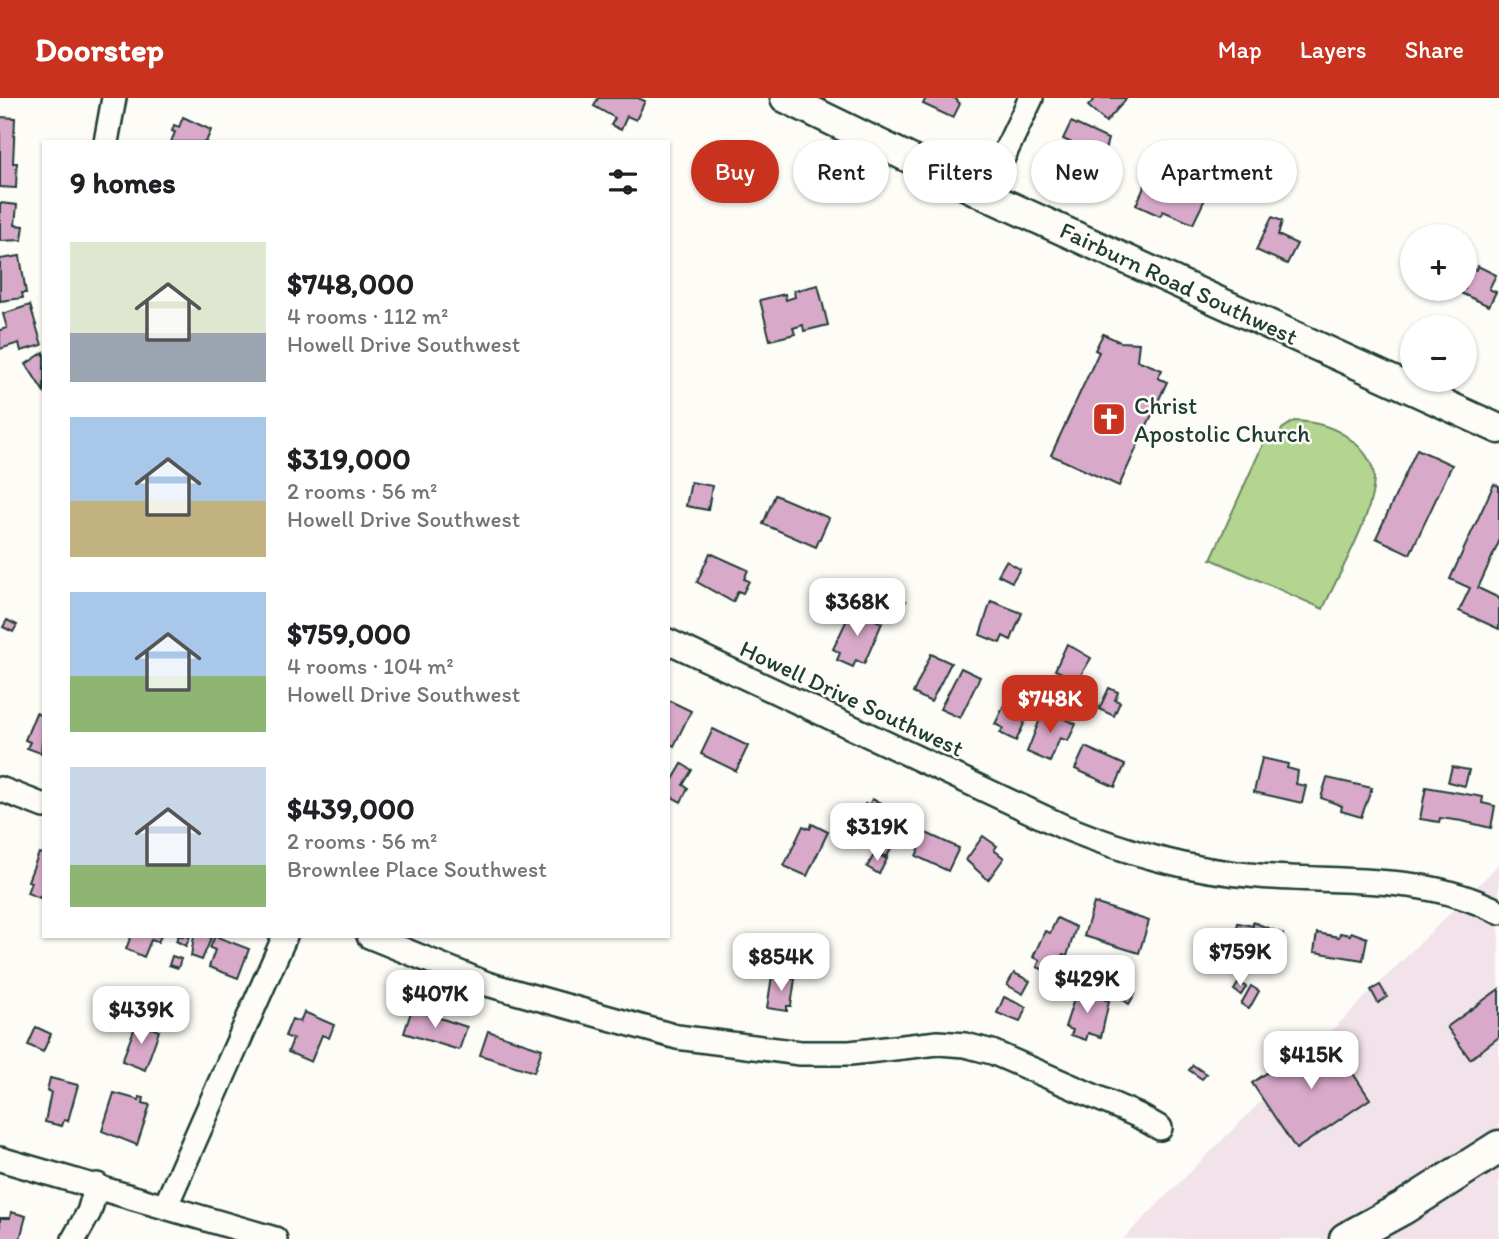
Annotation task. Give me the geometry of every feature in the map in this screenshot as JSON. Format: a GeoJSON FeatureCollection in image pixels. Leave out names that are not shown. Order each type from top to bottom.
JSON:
{"type":"FeatureCollection","features":[{"type":"Feature","properties":{"kind":"main road"},"geometry":{"type":"LineString","coordinates":[[1346,1239],[1403,1208],[1499,1147]]}},
{"type":"Feature","properties":{"kind":"street"},"geometry":{"type":"LineString","coordinates":[[106,140],[114,98]]}},
{"type":"Feature","properties":{"kind":"street","name":"Fairburn Road Southwest"},"geometry":{"type":"LineString","coordinates":[[785,98],[903,155]]}},
{"type":"Feature","properties":{"kind":"street"},"geometry":{"type":"LineString","coordinates":[[1011,140],[1031,98]]}},
{"type":"Feature","properties":{"kind":"street","name":"Fairburn Road Southwest"},"geometry":{"type":"LineString","coordinates":[[1003,203],[1499,429]]}},
{"type":"Feature","properties":{"kind":"street","name":"Howell Drive Southwest"},"geometry":{"type":"LineString","coordinates":[[670,642],[1113,848],[1212,872],[1407,883],[1444,890],[1499,912]]}},
{"type":"Feature","properties":{"kind":"street"},"geometry":{"type":"LineString","coordinates":[[0,789],[42,805]]}},
{"type":"Feature","properties":{"kind":"street"},"geometry":{"type":"LineString","coordinates":[[166,1205],[284,938]]}},
{"type":"Feature","properties":{"kind":"street"},"geometry":{"type":"LineString","coordinates":[[374,938],[487,984],[677,1037],[800,1053],[850,1053],[938,1043],[965,1045],[992,1052],[1137,1115],[1160,1128]]}},
{"type":"Feature","properties":{"kind":"street"},"geometry":{"type":"LineString","coordinates":[[0,1159],[166,1205],[275,1239]]}},
{"type":"Feature","properties":{"kind":"street"},"geometry":{"type":"LineString","coordinates":[[74,1239],[89,1212],[97,1185]]}},
{"type":"Feature","properties":{"kind":"shaded area"},"geometry":{"type":"Polygon","coordinates":[[[1499,864],[1499,1239],[1123,1239],[1499,864]]]}},
{"type":"Feature","properties":{"kind":"green space"},"geometry":{"type":"Polygon","coordinates":[[[1294,421],[1324,426],[1344,435],[1363,451],[1370,461],[1374,478],[1362,527],[1323,609],[1211,559],[1264,442],[1277,441],[1282,429],[1294,421]]]}},
{"type":"Feature","properties":{"kind":"building"},"geometry":{"type":"Polygon","coordinates":[[[598,98],[638,98],[645,101],[636,120],[627,116],[621,130],[611,125],[615,118],[594,106],[598,98]]]}},
{"type":"Feature","properties":{"kind":"building"},"geometry":{"type":"Polygon","coordinates":[[[926,98],[955,98],[960,104],[953,118],[923,104],[926,98]]]}},
{"type":"Feature","properties":{"kind":"building"},"geometry":{"type":"Polygon","coordinates":[[[1096,98],[1127,98],[1106,122],[1088,106],[1096,98]]]}},
{"type":"Feature","properties":{"kind":"building"},"geometry":{"type":"Polygon","coordinates":[[[0,117],[15,118],[13,163],[17,163],[16,188],[0,187],[0,117]]]}},
{"type":"Feature","properties":{"kind":"building"},"geometry":{"type":"Polygon","coordinates":[[[183,117],[211,130],[207,140],[172,140],[174,125],[179,127],[183,117]]]}},
{"type":"Feature","properties":{"kind":"building"},"geometry":{"type":"Polygon","coordinates":[[[1071,122],[1108,139],[1065,140],[1063,139],[1071,122]]]}},
{"type":"Feature","properties":{"kind":"building"},"geometry":{"type":"Polygon","coordinates":[[[0,203],[17,205],[15,225],[24,226],[22,240],[0,241],[0,203]]]}},
{"type":"Feature","properties":{"kind":"building"},"geometry":{"type":"Polygon","coordinates":[[[1137,203],[1203,203],[1193,224],[1163,211],[1160,216],[1136,205],[1137,203]]]}},
{"type":"Feature","properties":{"kind":"building"},"geometry":{"type":"Polygon","coordinates":[[[1272,217],[1282,221],[1278,235],[1297,244],[1287,264],[1256,250],[1272,217]]]}},
{"type":"Feature","properties":{"kind":"building"},"geometry":{"type":"Polygon","coordinates":[[[20,256],[26,293],[22,293],[23,298],[0,301],[0,259],[20,256]]]}},
{"type":"Feature","properties":{"kind":"building"},"geometry":{"type":"Polygon","coordinates":[[[1478,266],[1496,275],[1489,289],[1496,292],[1489,306],[1477,300],[1478,266]]]}},
{"type":"Feature","properties":{"kind":"building"},"geometry":{"type":"Polygon","coordinates":[[[818,285],[828,325],[804,331],[803,325],[793,328],[795,334],[770,340],[760,300],[785,294],[786,300],[795,297],[794,291],[818,285]]]}},
{"type":"Feature","properties":{"kind":"building"},"geometry":{"type":"Polygon","coordinates":[[[30,305],[42,345],[21,351],[19,343],[0,349],[0,330],[7,328],[3,314],[30,305]]]}},
{"type":"Feature","properties":{"kind":"building","name":"Christ Apostolic Church"},"geometry":{"type":"Polygon","coordinates":[[[1103,334],[1120,342],[1139,343],[1137,360],[1162,370],[1158,378],[1167,382],[1119,486],[1051,455],[1099,352],[1095,350],[1103,334]]]}},
{"type":"Feature","properties":{"kind":"building"},"geometry":{"type":"Polygon","coordinates":[[[42,353],[42,389],[26,364],[42,353]]]}},
{"type":"Feature","properties":{"kind":"building"},"geometry":{"type":"Polygon","coordinates":[[[1417,449],[1452,465],[1410,554],[1376,538],[1417,449]]]}},
{"type":"Feature","properties":{"kind":"building"},"geometry":{"type":"Polygon","coordinates":[[[691,482],[712,486],[708,510],[686,506],[691,482]]]}},
{"type":"Feature","properties":{"kind":"building"},"geometry":{"type":"Polygon","coordinates":[[[1494,484],[1499,486],[1499,542],[1478,588],[1499,598],[1499,629],[1459,611],[1470,588],[1450,579],[1494,484]]]}},
{"type":"Feature","properties":{"kind":"building"},"geometry":{"type":"Polygon","coordinates":[[[775,495],[829,518],[816,547],[763,524],[775,495]]]}},
{"type":"Feature","properties":{"kind":"building"},"geometry":{"type":"Polygon","coordinates":[[[710,553],[748,570],[744,579],[749,581],[743,593],[738,591],[733,602],[697,582],[710,553]]]}},
{"type":"Feature","properties":{"kind":"building"},"geometry":{"type":"Polygon","coordinates":[[[1006,561],[1020,569],[1012,582],[998,575],[1006,561]]]}},
{"type":"Feature","properties":{"kind":"building"},"geometry":{"type":"Polygon","coordinates":[[[898,594],[906,601],[900,608],[892,601],[898,594]]]}},
{"type":"Feature","properties":{"kind":"building"},"geometry":{"type":"Polygon","coordinates":[[[991,601],[1022,613],[1011,640],[1003,636],[1000,643],[980,635],[991,601]]]}},
{"type":"Feature","properties":{"kind":"building"},"geometry":{"type":"Polygon","coordinates":[[[852,609],[882,623],[864,664],[856,660],[853,667],[837,660],[840,653],[833,649],[852,609]]]}},
{"type":"Feature","properties":{"kind":"building"},"geometry":{"type":"Polygon","coordinates":[[[7,620],[17,625],[13,632],[3,627],[7,620]]]}},
{"type":"Feature","properties":{"kind":"building"},"geometry":{"type":"Polygon","coordinates":[[[1067,644],[1091,658],[1078,680],[1055,670],[1067,644]]]}},
{"type":"Feature","properties":{"kind":"building"},"geometry":{"type":"Polygon","coordinates":[[[931,654],[951,663],[931,702],[913,693],[931,654]]]}},
{"type":"Feature","properties":{"kind":"building"},"geometry":{"type":"Polygon","coordinates":[[[961,668],[980,677],[960,718],[940,709],[961,668]]]}},
{"type":"Feature","properties":{"kind":"building"},"geometry":{"type":"Polygon","coordinates":[[[1014,685],[1037,696],[1016,741],[1000,733],[1003,728],[995,724],[1014,685]]]}},
{"type":"Feature","properties":{"kind":"building"},"geometry":{"type":"Polygon","coordinates":[[[1109,688],[1118,692],[1115,700],[1120,702],[1114,716],[1099,709],[1109,688]]]}},
{"type":"Feature","properties":{"kind":"building"},"geometry":{"type":"Polygon","coordinates":[[[670,701],[691,711],[674,746],[670,744],[670,701]]]}},
{"type":"Feature","properties":{"kind":"building"},"geometry":{"type":"Polygon","coordinates":[[[1044,709],[1076,724],[1068,741],[1060,738],[1050,762],[1027,752],[1044,709]]]}},
{"type":"Feature","properties":{"kind":"building"},"geometry":{"type":"Polygon","coordinates":[[[36,713],[42,716],[41,753],[27,748],[30,742],[25,740],[36,713]]]}},
{"type":"Feature","properties":{"kind":"building"},"geometry":{"type":"Polygon","coordinates":[[[713,729],[748,746],[736,771],[701,754],[713,729]]]}},
{"type":"Feature","properties":{"kind":"building"},"geometry":{"type":"Polygon","coordinates":[[[1085,747],[1125,765],[1115,787],[1075,769],[1085,747]]]}},
{"type":"Feature","properties":{"kind":"building"},"geometry":{"type":"Polygon","coordinates":[[[1262,758],[1288,764],[1287,768],[1298,771],[1296,784],[1306,786],[1302,803],[1254,792],[1262,758]]]}},
{"type":"Feature","properties":{"kind":"building"},"geometry":{"type":"Polygon","coordinates":[[[682,764],[692,770],[683,785],[688,788],[681,802],[670,796],[670,785],[682,764]]]}},
{"type":"Feature","properties":{"kind":"building"},"geometry":{"type":"Polygon","coordinates":[[[1452,767],[1469,770],[1465,786],[1448,782],[1452,767]]]}},
{"type":"Feature","properties":{"kind":"building"},"geometry":{"type":"Polygon","coordinates":[[[1327,778],[1372,788],[1361,817],[1341,811],[1342,806],[1321,798],[1327,778]]]}},
{"type":"Feature","properties":{"kind":"building"},"geometry":{"type":"Polygon","coordinates":[[[1426,787],[1483,797],[1482,803],[1495,806],[1491,828],[1440,818],[1439,822],[1420,819],[1426,787]]]}},
{"type":"Feature","properties":{"kind":"building"},"geometry":{"type":"Polygon","coordinates":[[[872,799],[890,807],[887,813],[889,817],[903,824],[887,857],[849,837],[865,804],[869,805],[872,799]]]}},
{"type":"Feature","properties":{"kind":"building"},"geometry":{"type":"Polygon","coordinates":[[[812,824],[828,832],[807,876],[784,866],[803,826],[810,829],[812,824]]]}},
{"type":"Feature","properties":{"kind":"building"},"geometry":{"type":"Polygon","coordinates":[[[926,833],[959,848],[948,871],[916,856],[926,833]]]}},
{"type":"Feature","properties":{"kind":"building"},"geometry":{"type":"Polygon","coordinates":[[[983,836],[997,846],[994,850],[1004,858],[988,880],[966,860],[983,836]]]}},
{"type":"Feature","properties":{"kind":"building"},"geometry":{"type":"Polygon","coordinates":[[[39,853],[42,854],[40,898],[27,893],[31,882],[28,881],[39,853]]]}},
{"type":"Feature","properties":{"kind":"building"},"geometry":{"type":"Polygon","coordinates":[[[875,853],[887,859],[879,874],[867,867],[875,853]]]}},
{"type":"Feature","properties":{"kind":"building"},"geometry":{"type":"Polygon","coordinates":[[[1094,903],[1149,921],[1139,953],[1084,936],[1094,903]]]}},
{"type":"Feature","properties":{"kind":"building"},"geometry":{"type":"Polygon","coordinates":[[[1057,918],[1076,927],[1067,956],[1063,954],[1051,973],[1037,967],[1040,960],[1033,957],[1045,931],[1050,933],[1057,918]]]}},
{"type":"Feature","properties":{"kind":"building"},"geometry":{"type":"Polygon","coordinates":[[[1253,922],[1283,934],[1278,957],[1272,956],[1270,967],[1250,963],[1253,952],[1232,948],[1238,923],[1253,926],[1253,922]]]}},
{"type":"Feature","properties":{"kind":"building"},"geometry":{"type":"Polygon","coordinates":[[[1351,932],[1367,938],[1363,960],[1314,952],[1317,933],[1339,937],[1340,933],[1350,935],[1351,932]]]}},
{"type":"Feature","properties":{"kind":"building"},"geometry":{"type":"Polygon","coordinates":[[[130,938],[160,938],[158,942],[151,940],[144,957],[126,949],[130,938]]]}},
{"type":"Feature","properties":{"kind":"building"},"geometry":{"type":"Polygon","coordinates":[[[177,938],[189,938],[186,946],[176,941],[177,938]]]}},
{"type":"Feature","properties":{"kind":"building"},"geometry":{"type":"Polygon","coordinates":[[[194,938],[211,938],[202,960],[191,956],[194,938]]]}},
{"type":"Feature","properties":{"kind":"building"},"geometry":{"type":"Polygon","coordinates":[[[214,938],[220,938],[249,949],[238,978],[209,967],[215,950],[210,948],[214,938]]]}},
{"type":"Feature","properties":{"kind":"building"},"geometry":{"type":"Polygon","coordinates":[[[767,951],[775,958],[771,964],[763,957],[767,951]]]}},
{"type":"Feature","properties":{"kind":"building"},"geometry":{"type":"Polygon","coordinates":[[[172,956],[181,959],[178,968],[169,965],[172,956]]]}},
{"type":"Feature","properties":{"kind":"building"},"geometry":{"type":"Polygon","coordinates":[[[1014,973],[1030,981],[1023,994],[1007,985],[1014,973]]]}},
{"type":"Feature","properties":{"kind":"building"},"geometry":{"type":"Polygon","coordinates":[[[772,976],[795,979],[791,1006],[787,1006],[787,1011],[767,1008],[772,976]]]}},
{"type":"Feature","properties":{"kind":"building"},"geometry":{"type":"Polygon","coordinates":[[[1239,982],[1246,987],[1241,995],[1234,990],[1239,982]]]}},
{"type":"Feature","properties":{"kind":"building"},"geometry":{"type":"Polygon","coordinates":[[[1380,985],[1387,997],[1378,1003],[1371,990],[1380,985]]]}},
{"type":"Feature","properties":{"kind":"building"},"geometry":{"type":"Polygon","coordinates":[[[1251,986],[1259,991],[1249,1009],[1241,1004],[1251,986]]]}},
{"type":"Feature","properties":{"kind":"building"},"geometry":{"type":"Polygon","coordinates":[[[1499,989],[1499,1037],[1470,1059],[1447,1027],[1499,989]]]}},
{"type":"Feature","properties":{"kind":"building"},"geometry":{"type":"Polygon","coordinates":[[[1077,990],[1109,1001],[1101,1037],[1088,1033],[1086,1040],[1071,1035],[1073,1030],[1065,1027],[1077,990]]]}},
{"type":"Feature","properties":{"kind":"building"},"geometry":{"type":"Polygon","coordinates":[[[1129,990],[1135,994],[1129,1004],[1122,999],[1129,990]]]}},
{"type":"Feature","properties":{"kind":"building"},"geometry":{"type":"Polygon","coordinates":[[[1004,997],[1026,1007],[1020,1022],[997,1013],[1004,997]]]}},
{"type":"Feature","properties":{"kind":"building"},"geometry":{"type":"Polygon","coordinates":[[[412,1009],[467,1027],[459,1050],[404,1033],[412,1009]]]}},
{"type":"Feature","properties":{"kind":"building"},"geometry":{"type":"Polygon","coordinates":[[[304,1012],[334,1025],[329,1038],[322,1035],[311,1062],[288,1052],[293,1039],[285,1036],[292,1019],[300,1022],[304,1012]]]}},
{"type":"Feature","properties":{"kind":"building"},"geometry":{"type":"Polygon","coordinates":[[[137,1022],[159,1031],[145,1070],[122,1061],[137,1022]]]}},
{"type":"Feature","properties":{"kind":"building"},"geometry":{"type":"Polygon","coordinates":[[[36,1027],[51,1034],[43,1052],[28,1045],[36,1027]]]}},
{"type":"Feature","properties":{"kind":"building"},"geometry":{"type":"Polygon","coordinates":[[[488,1031],[542,1049],[534,1072],[480,1055],[488,1031]]]}},
{"type":"Feature","properties":{"kind":"building"},"geometry":{"type":"Polygon","coordinates":[[[1326,1033],[1370,1099],[1296,1149],[1252,1083],[1326,1033]]]}},
{"type":"Feature","properties":{"kind":"building"},"geometry":{"type":"Polygon","coordinates":[[[1193,1065],[1206,1074],[1202,1079],[1189,1070],[1193,1065]]]}},
{"type":"Feature","properties":{"kind":"building"},"geometry":{"type":"Polygon","coordinates":[[[50,1078],[78,1085],[68,1121],[64,1120],[62,1126],[45,1122],[51,1092],[47,1091],[50,1078]]]}},
{"type":"Feature","properties":{"kind":"building"},"geometry":{"type":"Polygon","coordinates":[[[114,1093],[139,1100],[139,1097],[144,1098],[143,1103],[150,1105],[137,1145],[102,1131],[114,1093]]]}},
{"type":"Feature","properties":{"kind":"building"},"geometry":{"type":"Polygon","coordinates":[[[11,1212],[26,1216],[20,1239],[0,1239],[0,1218],[10,1218],[11,1212]]]}},
{"type":"Feature","properties":{"kind":"place","name":"Christ Apostolic Church"},"geometry":{"type":"Point","coordinates":[1109,419]}}]}
